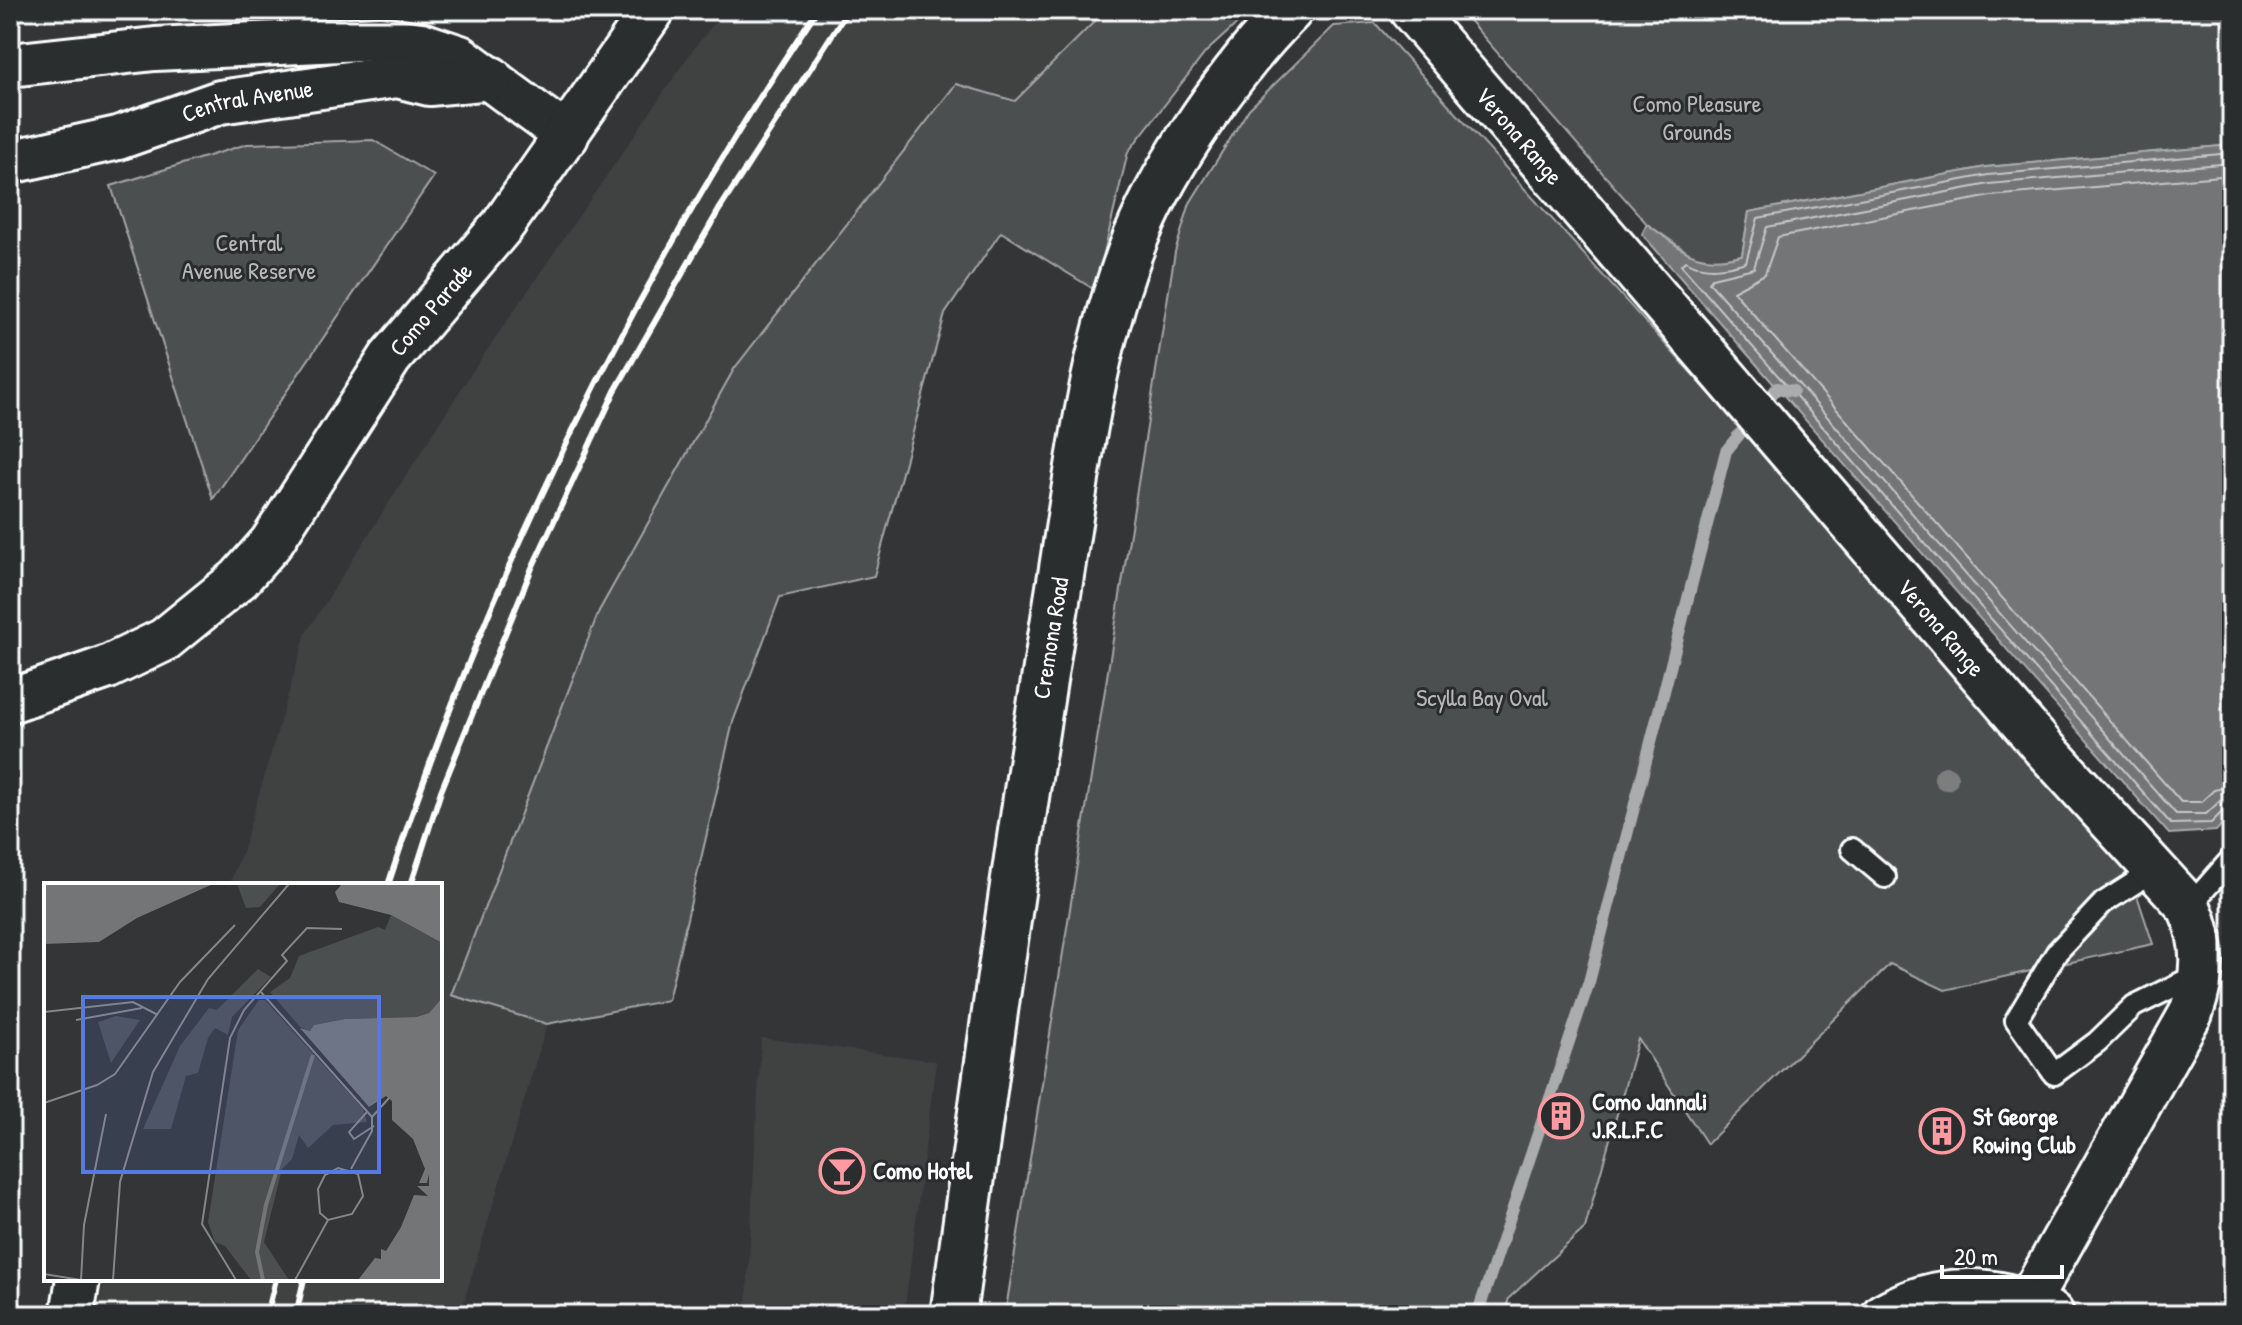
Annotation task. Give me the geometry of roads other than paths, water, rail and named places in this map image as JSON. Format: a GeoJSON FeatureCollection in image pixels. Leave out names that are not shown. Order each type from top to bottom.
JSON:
{"type":"FeatureCollection","features":[{"type":"Feature","properties":{"kind":"street","name":"Como Parade"},"geometry":{"type":"LineString","coordinates":[[10,701],[108,667],[164,640],[207,608],[271,543],[390,358],[503,225],[653,10]]}},
{"type":"Feature","properties":{"kind":"street","name":"Cremona Road"},"geometry":{"type":"LineString","coordinates":[[953,1315],[1028,777],[1083,445],[1113,306],[1136,237],[1171,168],[1217,99],[1290,10]]}},
{"type":"Feature","properties":{"kind":"street","name":"Verona Range"},"geometry":{"type":"LineString","coordinates":[[1411,10],[2153,871],[2189,907],[2199,929],[2204,972],[2191,1013],[2042,1308],[2004,1293],[1962,1290],[1929,1295],[1883,1315]]}},
{"type":"Feature","properties":{"kind":"street","name":"Central Avenue"},"geometry":{"type":"LineString","coordinates":[[10,65],[155,49],[380,38],[421,44],[460,57],[567,136]]}},
{"type":"Feature","properties":{"kind":"street","name":"Central Avenue"},"geometry":{"type":"LineString","coordinates":[[10,162],[118,138],[220,102],[397,76],[429,84],[491,78]]}},
{"type":"Feature","properties":{"kind":"street"},"geometry":{"type":"LineString","coordinates":[[72,1315],[78,1281]]}},
{"type":"Feature","properties":{"kind":"lane"},"geometry":{"type":"LineString","coordinates":[[1852,849],[1885,877]]}},
{"type":"Feature","properties":{"kind":"lane"},"geometry":{"type":"LineString","coordinates":[[2189,907],[2232,858]]}},
{"type":"Feature","properties":{"kind":"lane"},"geometry":{"type":"LineString","coordinates":[[2153,871],[2103,903],[2057,952],[2016,1020],[2054,1074],[2134,1006],[2204,972]]}},
{"type":"Feature","properties":{"kind":"water"},"geometry":{"type":"Polygon","coordinates":[[[2232,145],[2232,813],[2216,831],[2169,834],[1642,234],[1647,224],[1690,254],[1712,259],[1726,258],[1742,255],[1749,212],[1986,167],[2232,145]]]}},
{"type":"Feature","properties":{"kind":"waterway"},"geometry":{"type":"LineString","coordinates":[[1477,1315],[1589,982],[1726,451],[1777,388],[1793,391]]}},
{"type":"Feature","properties":{"kind":"railway"},"geometry":{"type":"LineString","coordinates":[[389,883],[472,654],[572,432],[627,324],[687,217],[817,10]]}},
{"type":"Feature","properties":{"kind":"railway"},"geometry":{"type":"LineString","coordinates":[[412,883],[441,791],[532,568],[615,391],[719,210],[848,10]]}},
{"type":"Feature","properties":{"kind":"railway"},"geometry":{"type":"LineString","coordinates":[[267,1315],[276,1281]]}},
{"type":"Feature","properties":{"kind":"railway"},"geometry":{"type":"LineString","coordinates":[[296,1315],[304,1281]]}},
{"type":"Feature","properties":{"kind":"place","name":"Como Jannali J.R.L.F.C"},"geometry":{"type":"Point","coordinates":[1561,1116]}},
{"type":"Feature","properties":{"kind":"place","name":"St George Rowing Club"},"geometry":{"type":"Point","coordinates":[1942,1131]}},
{"type":"Feature","properties":{"kind":"place","name":"Como Hotel"},"geometry":{"type":"Point","coordinates":[842,1171]}},
{"type":"Feature","properties":{"kind":"park label","name":"Como Pleasure Grounds"},"geometry":{"type":"Point","coordinates":[1697,118]}},
{"type":"Feature","properties":{"kind":"park label","name":"Central Avenue Reserve"},"geometry":{"type":"Point","coordinates":[249,257]}},
{"type":"Feature","properties":{"kind":"park label","name":"Scylla Bay Oval"},"geometry":{"type":"Point","coordinates":[1482,698]}}]}
